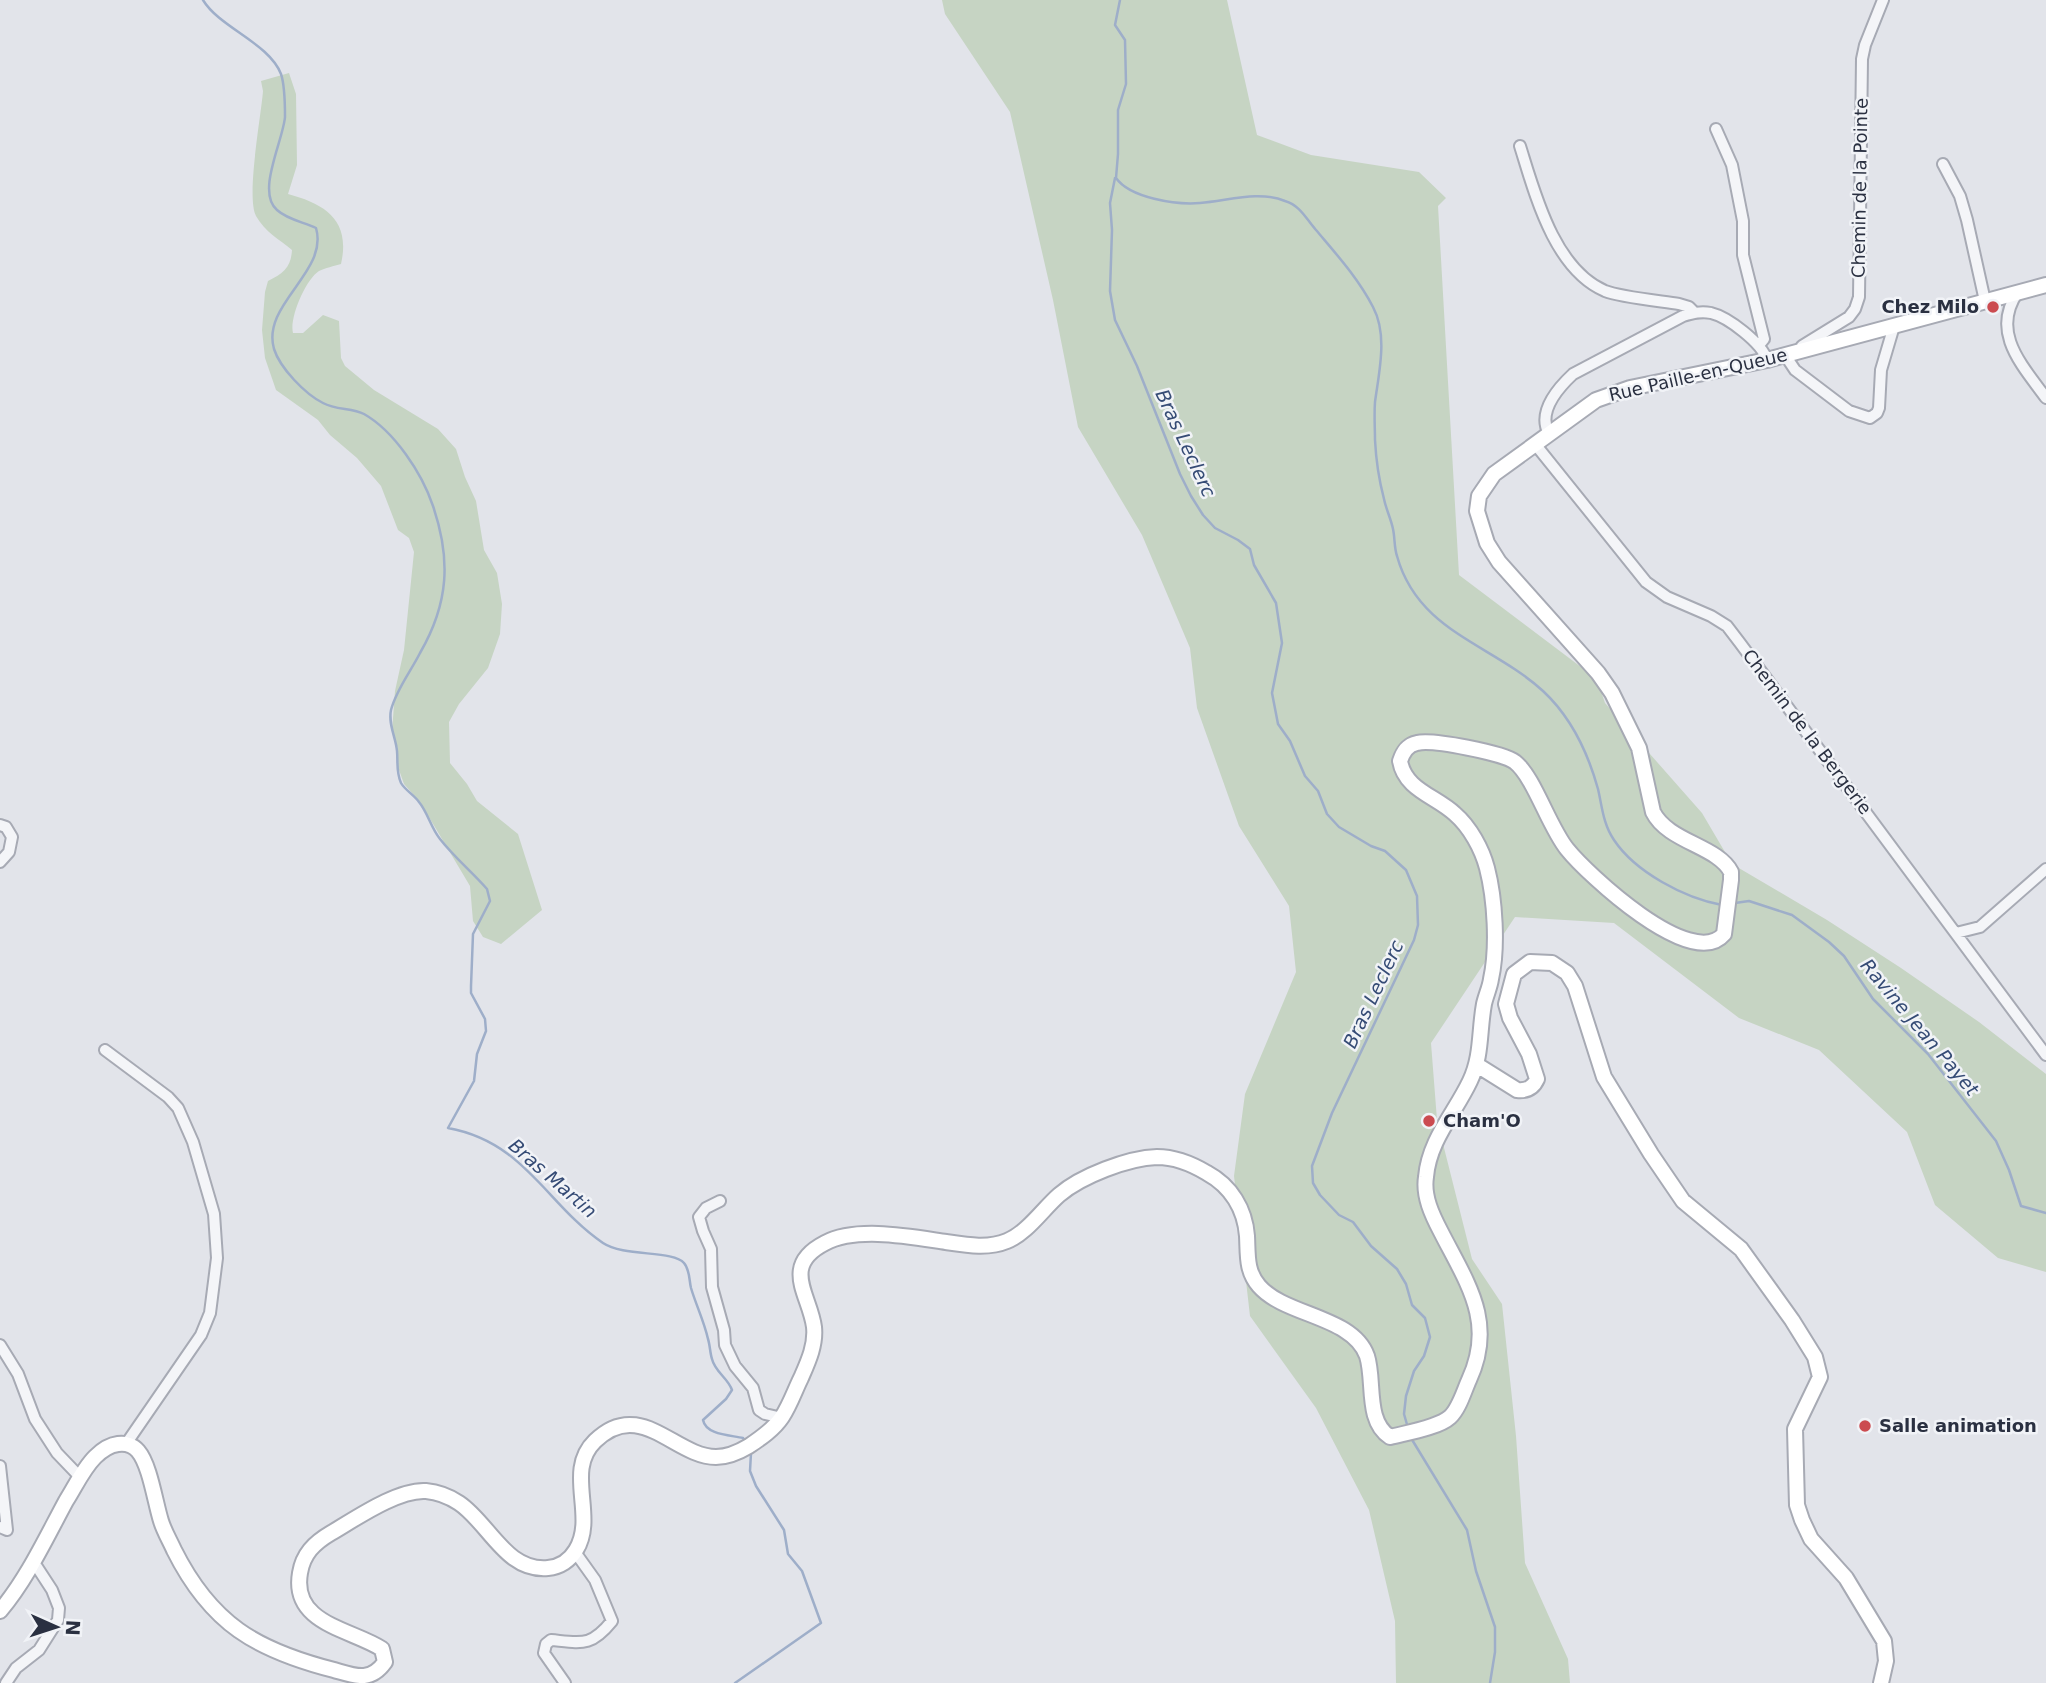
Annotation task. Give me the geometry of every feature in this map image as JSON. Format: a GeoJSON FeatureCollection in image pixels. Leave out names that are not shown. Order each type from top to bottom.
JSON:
{"type":"FeatureCollection","features":[{"type":"Feature","properties":{"kind":"main road","name":"Rue Paille-en-Queue"},"geometry":{"type":"LineString","coordinates":[[1477,1065],[1484,1004],[1492,978],[1494,959],[1493,912],[1487,867],[1481,850],[1460,818],[1407,779],[1400,761],[1408,747],[1428,742],[1492,753],[1515,762],[1566,847],[1627,906],[1668,931],[1687,939],[1712,942],[1724,934],[1731,880],[1731,872],[1723,862],[1667,829],[1657,820],[1639,748],[1612,693],[1598,673],[1499,562],[1487,542],[1477,512],[1479,496],[1494,474],[1596,400],[1630,388],[1767,360],[2046,285]]}},
{"type":"Feature","properties":{"kind":"main road"},"geometry":{"type":"LineString","coordinates":[[0,1611],[32,1564],[94,1457],[107,1448],[126,1444],[139,1452],[162,1524],[176,1554],[204,1599],[219,1616],[235,1630],[293,1657],[363,1678],[378,1672],[385,1662],[382,1649],[368,1640],[321,1621],[303,1600],[298,1585],[305,1554],[325,1536],[396,1497],[426,1491],[440,1494],[458,1503],[506,1553],[524,1563],[537,1568],[564,1564],[575,1552],[583,1525],[581,1468],[592,1443],[604,1433],[629,1426],[643,1427],[660,1432],[691,1450],[717,1457],[731,1455],[759,1440],[782,1418],[808,1362],[815,1333],[800,1283],[800,1272],[811,1253],[825,1243],[844,1237],[869,1235],[902,1236],[979,1246],[995,1244],[1016,1236],[1063,1191],[1078,1182],[1120,1165],[1158,1157],[1177,1160],[1211,1175],[1235,1198],[1245,1222],[1249,1270],[1265,1292],[1333,1325],[1360,1342],[1369,1363],[1372,1402],[1380,1429],[1385,1435],[1390,1437],[1439,1423],[1450,1418],[1456,1410],[1479,1357],[1482,1338],[1479,1313],[1469,1287],[1433,1216],[1425,1179],[1436,1141],[1477,1065],[1517,1090],[1523,1091],[1532,1087],[1537,1079],[1535,1068],[1510,1018],[1506,1004],[1514,974],[1536,960],[1552,963],[1567,973],[1575,986],[1604,1077],[1683,1201],[1741,1249],[1815,1357],[1820,1377],[1795,1429],[1797,1505],[1811,1539],[1846,1578],[1884,1641],[1886,1661],[1881,1683]]}},
{"type":"Feature","properties":{"kind":"street","name":"Chemin de la Pointe"},"geometry":{"type":"LineString","coordinates":[[1802,351],[1802,345],[1849,317],[1859,297],[1862,59],[1883,0]]}},
{"type":"Feature","properties":{"kind":"street"},"geometry":{"type":"LineString","coordinates":[[1716,129],[1732,165],[1741,210],[1743,254],[1764,339],[1759,345]]}},
{"type":"Feature","properties":{"kind":"street"},"geometry":{"type":"LineString","coordinates":[[1520,146],[1552,234],[1562,253],[1579,272],[1607,292],[1679,304],[1695,312]]}},
{"type":"Feature","properties":{"kind":"street"},"geometry":{"type":"LineString","coordinates":[[1943,164],[1960,196],[1967,219],[1984,301]]}},
{"type":"Feature","properties":{"kind":"street"},"geometry":{"type":"LineString","coordinates":[[2018,292],[2009,306],[2006,322],[2010,344],[2046,398]]}},
{"type":"Feature","properties":{"kind":"street"},"geometry":{"type":"LineString","coordinates":[[1549,434],[1545,419],[1552,397],[1573,374],[1683,316],[1695,312],[1715,314],[1759,345],[1767,360]]}},
{"type":"Feature","properties":{"kind":"street"},"geometry":{"type":"LineString","coordinates":[[1786,355],[1795,370],[1849,411],[1870,418],[1879,408],[1881,370],[1894,326]]}},
{"type":"Feature","properties":{"kind":"street","name":"Chemin de la Bergerie"},"geometry":{"type":"LineString","coordinates":[[1535,444],[1646,582],[1667,597],[1727,626],[2046,1055]]}},
{"type":"Feature","properties":{"kind":"street"},"geometry":{"type":"LineString","coordinates":[[0,825],[6,827],[12,837],[9,852],[0,862]]}},
{"type":"Feature","properties":{"kind":"street"},"geometry":{"type":"LineString","coordinates":[[1956,933],[1980,927],[2046,869]]}},
{"type":"Feature","properties":{"kind":"street"},"geometry":{"type":"LineString","coordinates":[[104,1050],[137,1073],[178,1108],[192,1142],[214,1214],[217,1258],[210,1312],[201,1335],[126,1444]]}},
{"type":"Feature","properties":{"kind":"street"},"geometry":{"type":"LineString","coordinates":[[720,1201],[706,1208],[699,1217],[711,1249],[712,1287],[724,1330],[725,1345],[735,1366],[753,1388],[759,1410],[782,1418]]}},
{"type":"Feature","properties":{"kind":"street"},"geometry":{"type":"LineString","coordinates":[[0,1345],[18,1374],[35,1419],[57,1453],[80,1477]]}},
{"type":"Feature","properties":{"kind":"street"},"geometry":{"type":"LineString","coordinates":[[0,1466],[7,1530],[0,1527]]}},
{"type":"Feature","properties":{"kind":"street"},"geometry":{"type":"LineString","coordinates":[[565,1683],[544,1653],[546,1644],[551,1640],[584,1643],[601,1635],[612,1621],[595,1580],[575,1552]]}},
{"type":"Feature","properties":{"kind":"street"},"geometry":{"type":"LineString","coordinates":[[6,1683],[16,1668],[40,1650],[58,1620],[59,1608],[52,1590],[37,1567],[32,1564]]}},
{"type":"Feature","properties":{"kind":"green space"},"geometry":{"type":"Polygon","coordinates":[[[942,0],[1227,0],[1257,135],[1311,155],[1419,172],[1446,198],[1438,206],[1459,575],[1585,670],[1592,665],[1605,703],[1702,813],[1732,864],[1901,968],[1979,1022],[2046,1074],[2046,1272],[1998,1258],[1935,1205],[1907,1132],[1819,1050],[1739,1018],[1614,923],[1515,917],[1431,1043],[1437,1120],[1472,1259],[1502,1304],[1516,1436],[1525,1563],[1568,1659],[1570,1683],[1396,1683],[1395,1621],[1369,1510],[1316,1408],[1250,1316],[1234,1176],[1245,1094],[1296,972],[1289,906],[1239,826],[1197,708],[1190,648],[1142,535],[1078,427],[1053,300],[1010,112],[945,14],[942,0]]]}},
{"type":"Feature","properties":{"kind":"green space"},"geometry":{"type":"Polygon","coordinates":[[[289,73],[296,94],[297,165],[288,194],[313,203],[332,216],[342,236],[343,249],[341,264],[319,271],[304,290],[296,309],[293,333],[303,333],[323,315],[339,321],[341,358],[345,366],[374,390],[438,429],[456,449],[476,501],[484,550],[497,573],[502,604],[500,634],[488,668],[459,704],[449,722],[450,763],[477,801],[518,834],[542,910],[501,944],[483,937],[473,921],[470,886],[420,802],[404,784],[398,767],[398,749],[392,732],[414,552],[409,538],[398,530],[381,486],[357,458],[330,435],[318,420],[276,390],[265,358],[262,330],[265,292],[268,281],[288,265],[292,250],[272,235],[256,216],[253,206],[253,175],[263,91],[261,81],[289,73]]]}},
{"type":"Feature","properties":{"kind":"waterway","name":"Bras Martin"},"geometry":{"type":"LineString","coordinates":[[203,0],[221,19],[266,53],[281,74],[285,117],[272,166],[269,191],[271,202],[286,216],[316,228],[317,244],[313,259],[277,317],[273,333],[277,356],[294,380],[316,399],[328,405],[364,414],[386,431],[406,454],[422,480],[439,525],[444,563],[442,598],[430,635],[396,695],[390,715],[401,783],[422,806],[440,839],[487,889],[490,901],[473,934],[471,986],[471,993],[485,1019],[486,1031],[477,1054],[474,1081],[448,1128],[474,1135],[497,1146],[516,1160],[566,1211],[603,1243],[623,1250],[670,1256],[684,1263],[711,1357],[732,1390],[703,1420],[709,1429],[743,1438],[745,1441]]}},
{"type":"Feature","properties":{"kind":"waterway","name":"Ravine Jean Payet"},"geometry":{"type":"LineString","coordinates":[[1120,0],[1115,25],[1125,40],[1126,84],[1118,110],[1116,178],[1132,191],[1154,199],[1200,203],[1264,196],[1291,203],[1303,213],[1354,276],[1378,318],[1381,341],[1375,407],[1376,455],[1396,553],[1407,582],[1439,620],[1523,675],[1543,691],[1562,712],[1589,762],[1607,828],[1624,853],[1642,869],[1669,886],[1698,899],[1722,905]]}},
{"type":"Feature","properties":{"kind":"waterway","name":"Bras Leclerc"},"geometry":{"type":"LineString","coordinates":[[1115,178],[1110,203],[1110,291],[1115,320],[1191,496],[1215,528],[1250,549],[1254,565],[1276,603],[1282,643],[1272,693],[1278,724],[1290,741],[1305,776],[1318,791],[1327,814],[1339,827],[1385,851],[1406,870],[1417,896],[1418,925],[1414,940],[1332,1113],[1312,1166],[1313,1183],[1320,1195],[1339,1215],[1353,1222],[1371,1246],[1397,1269],[1406,1284],[1412,1305],[1425,1318],[1430,1337],[1406,1396],[1404,1414],[1408,1428]]}},
{"type":"Feature","properties":{"kind":"waterway","name":"Ravine Jean Payet"},"geometry":{"type":"LineString","coordinates":[[1735,903],[1749,901],[1792,915],[1844,956],[1873,999],[1928,1054],[1996,1141],[2021,1206],[2046,1213]]}},
{"type":"Feature","properties":{"kind":"waterway","name":"Bras Leclerc"},"geometry":{"type":"LineString","coordinates":[[1411,1438],[1467,1530],[1476,1571],[1495,1627],[1495,1652],[1490,1683]]}},
{"type":"Feature","properties":{"kind":"waterway","name":"Bras Martin"},"geometry":{"type":"LineString","coordinates":[[735,1683],[821,1623],[802,1571],[788,1554],[784,1530],[756,1486],[750,1471],[751,1453]]}},
{"type":"Feature","properties":{"kind":"place","name":"Chez Milo"},"geometry":{"type":"Point","coordinates":[1993,307]}},
{"type":"Feature","properties":{"kind":"place","name":"Cham'O"},"geometry":{"type":"Point","coordinates":[1429,1121]}},
{"type":"Feature","properties":{"kind":"place","name":"Salle animation"},"geometry":{"type":"Point","coordinates":[1865,1426]}}]}
